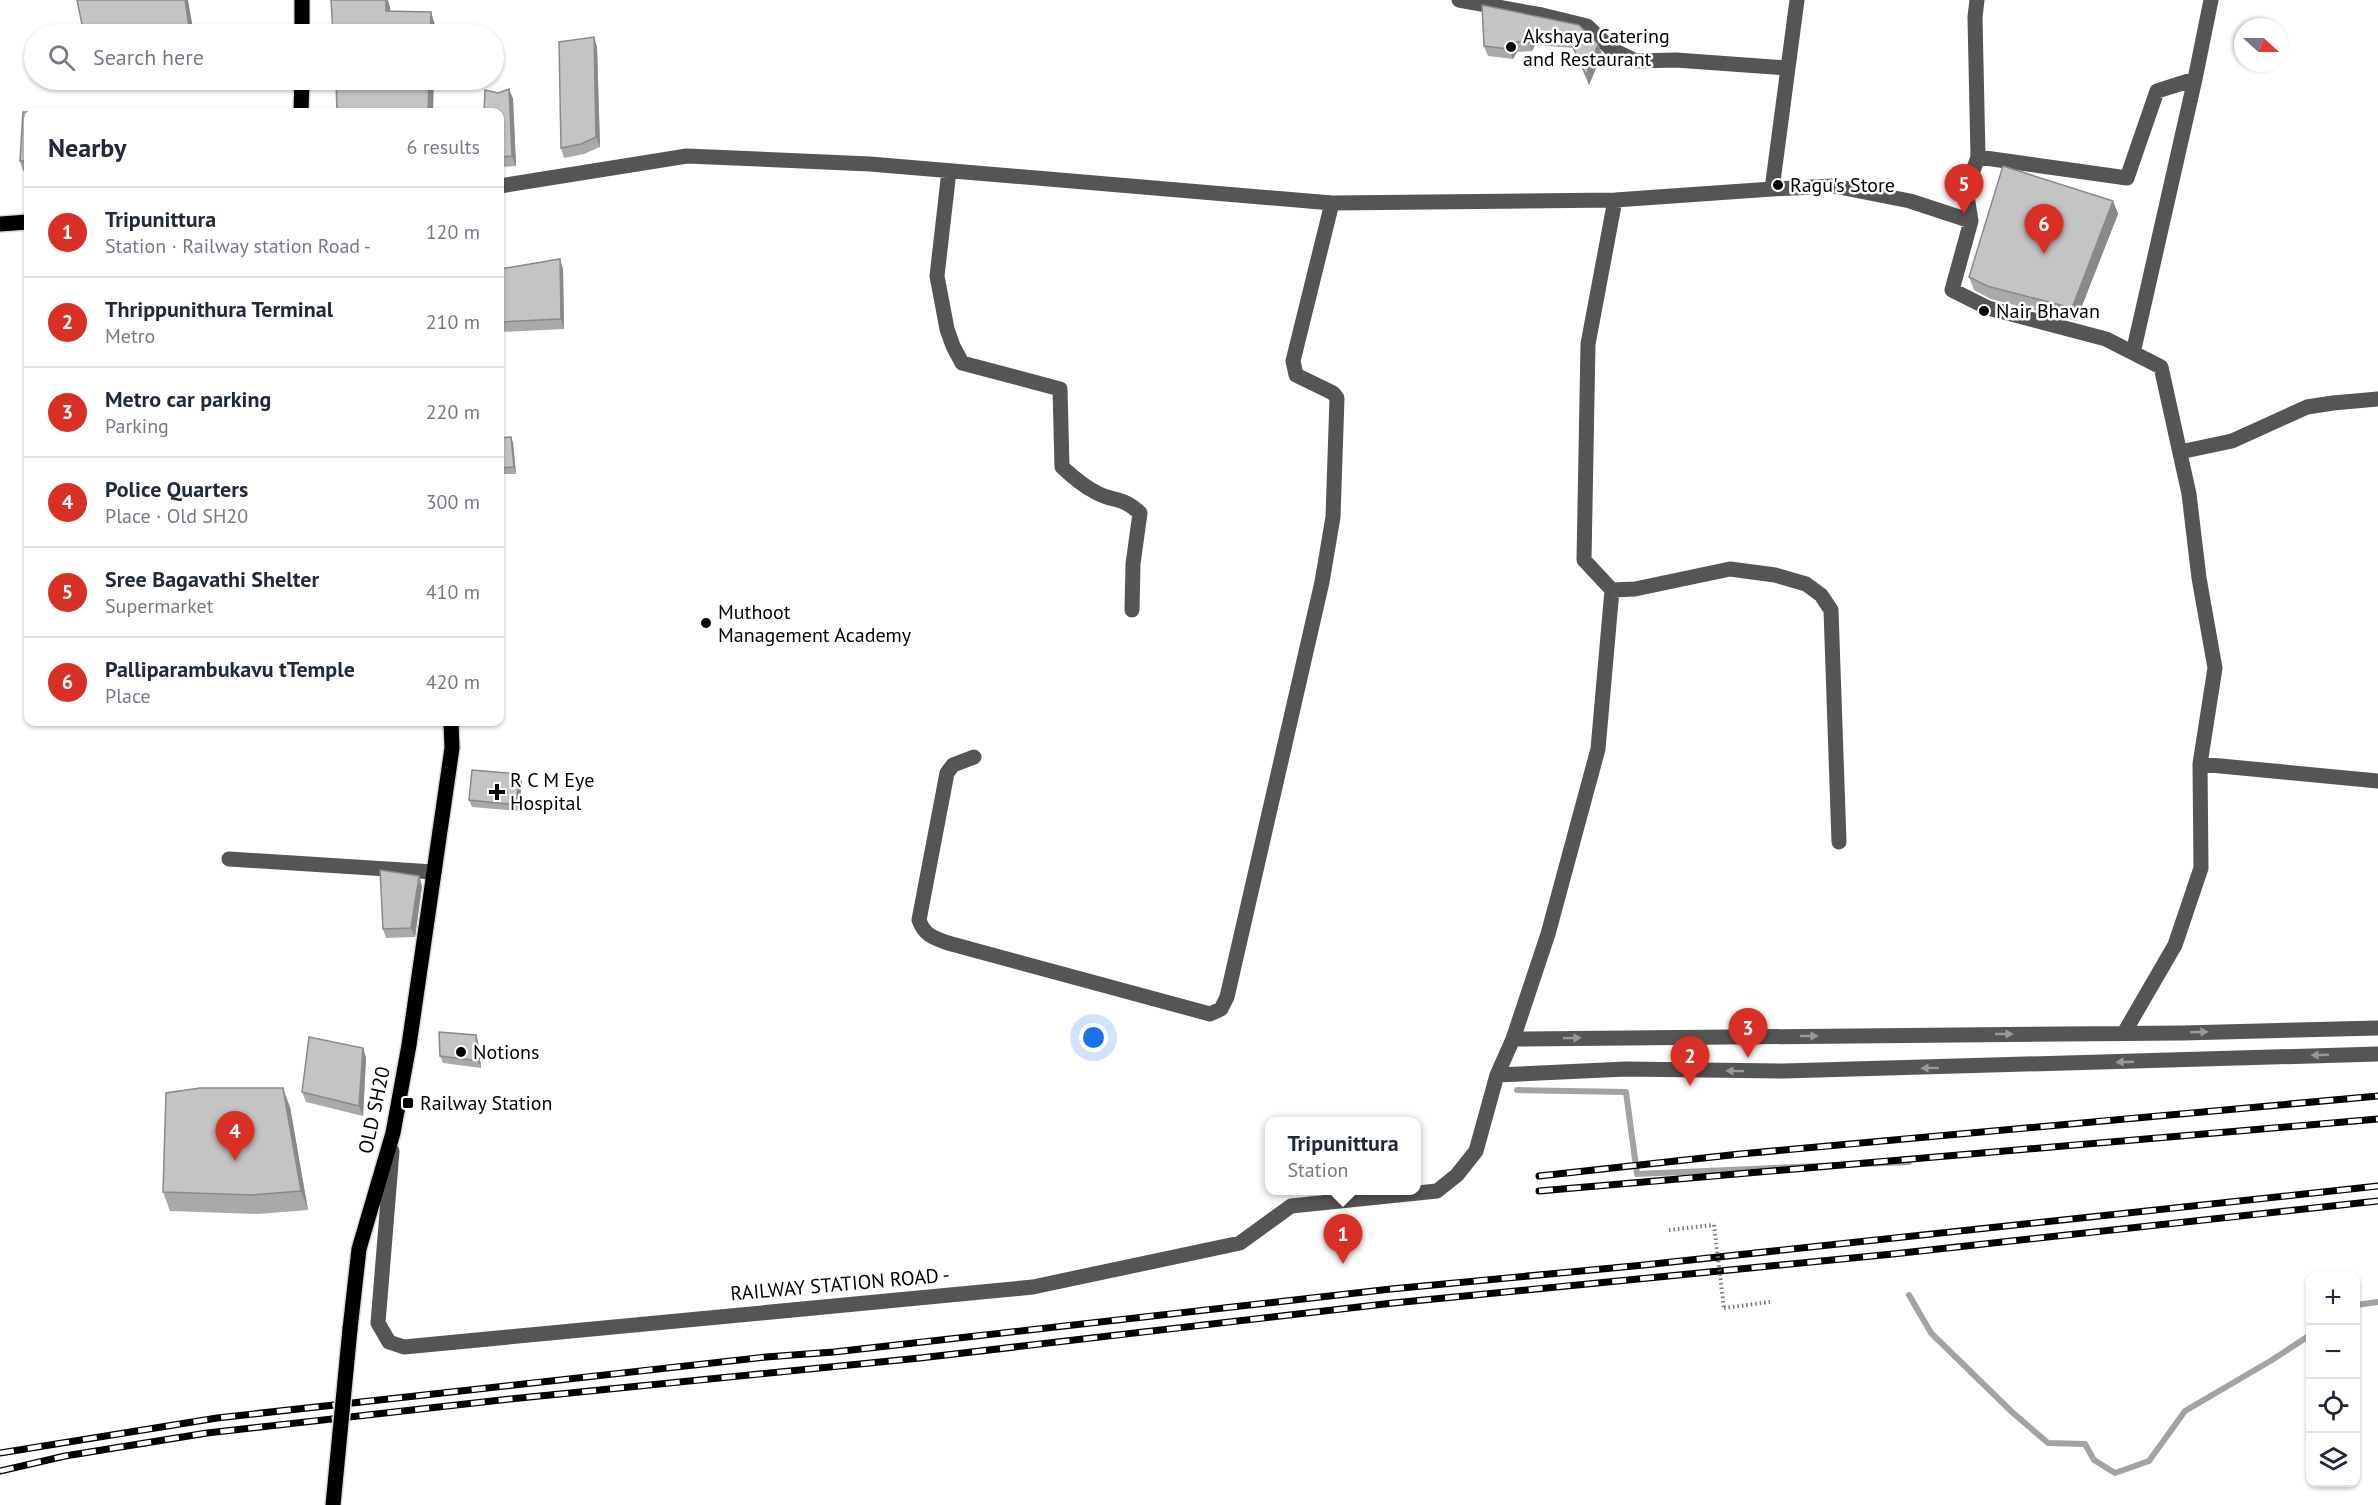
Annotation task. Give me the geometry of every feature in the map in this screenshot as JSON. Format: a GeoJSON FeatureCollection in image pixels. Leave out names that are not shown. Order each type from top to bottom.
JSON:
{"type":"FeatureCollection","features":[{"type":"Feature","properties":{"kind":"main road"},"geometry":{"type":"LineString","coordinates":[[302,0],[302,24]]}},
{"type":"Feature","properties":{"kind":"main road"},"geometry":{"type":"LineString","coordinates":[[302,90],[302,108]]}},
{"type":"Feature","properties":{"kind":"main road"},"geometry":{"type":"LineString","coordinates":[[0,224],[24,222]]}},
{"type":"Feature","properties":{"kind":"main road","name":"OLD SH20"},"geometry":{"type":"LineString","coordinates":[[333,1505],[359,1249],[393,1133],[409,1045],[452,748],[451,726]]}},
{"type":"Feature","properties":{"kind":"street"},"geometry":{"type":"LineString","coordinates":[[1459,0],[1542,15],[1587,26],[1611,50],[1636,61],[1676,60],[1788,68]]}},
{"type":"Feature","properties":{"kind":"street"},"geometry":{"type":"LineString","coordinates":[[1772,189],[1797,0]]}},
{"type":"Feature","properties":{"kind":"street"},"geometry":{"type":"LineString","coordinates":[[1977,0],[1975,17],[1978,158],[1966,190],[1971,221],[1952,290],[1988,308],[2106,339],[2161,367],[2189,494],[2199,578],[2215,668],[2200,764],[2201,868],[2175,945],[2124,1033]]}},
{"type":"Feature","properties":{"kind":"street"},"geometry":{"type":"LineString","coordinates":[[2133,352],[2211,0]]}},
{"type":"Feature","properties":{"kind":"street"},"geometry":{"type":"LineString","coordinates":[[1978,158],[2127,178],[2157,91],[2195,79]]}},
{"type":"Feature","properties":{"kind":"street"},"geometry":{"type":"LineString","coordinates":[[504,185],[687,156],[870,164],[1332,203],[1615,200],[1834,186],[1910,201],[1971,221]]}},
{"type":"Feature","properties":{"kind":"street"},"geometry":{"type":"LineString","coordinates":[[949,171],[937,276],[952,346],[962,363],[1060,389],[1062,467],[1082,485],[1100,495],[1128,502],[1140,513],[1133,564],[1132,610]]}},
{"type":"Feature","properties":{"kind":"street"},"geometry":{"type":"LineString","coordinates":[[1615,200],[1588,344],[1584,560],[1612,590],[1598,750],[1548,934],[1513,1039],[1497,1076],[1626,1069],[1784,1071],[2378,1054]]}},
{"type":"Feature","properties":{"kind":"street"},"geometry":{"type":"LineString","coordinates":[[974,757],[953,765],[947,773],[919,920],[922,929],[932,937],[948,943],[1198,1011],[1210,1014],[1221,1009],[1227,997],[1322,582],[1333,517],[1337,398],[1333,393],[1296,375],[1293,362],[1332,203]]}},
{"type":"Feature","properties":{"kind":"street"},"geometry":{"type":"LineString","coordinates":[[2180,452],[2232,441],[2307,408],[2333,402],[2378,399]]}},
{"type":"Feature","properties":{"kind":"street"},"geometry":{"type":"LineString","coordinates":[[1612,590],[1635,589],[1730,569],[1775,575],[1806,584],[1821,595],[1831,610],[1839,842]]}},
{"type":"Feature","properties":{"kind":"street"},"geometry":{"type":"LineString","coordinates":[[2200,764],[2378,781]]}},
{"type":"Feature","properties":{"kind":"street"},"geometry":{"type":"LineString","coordinates":[[229,859],[434,872]]}},
{"type":"Feature","properties":{"kind":"street"},"geometry":{"type":"LineString","coordinates":[[1513,1039],[2378,1028]]}},
{"type":"Feature","properties":{"kind":"street","name":"RAILWAY STATION ROAD -"},"geometry":{"type":"LineString","coordinates":[[1421,1193],[1437,1191],[1457,1175],[1476,1150],[1497,1076]]}},
{"type":"Feature","properties":{"kind":"street","name":"RAILWAY STATION ROAD -"},"geometry":{"type":"LineString","coordinates":[[393,1133],[378,1323],[389,1342],[404,1347],[1033,1287],[1240,1243],[1291,1206],[1398,1195]]}},
{"type":"Feature","properties":{"kind":"path"},"geometry":{"type":"LineString","coordinates":[[1669,1230],[1714,1225],[1724,1308],[1770,1302]]}},
{"type":"Feature","properties":{"kind":"building"},"geometry":{"type":"Polygon","coordinates":[[[77,0],[185,0],[189,24],[82,24],[77,0]]]}},
{"type":"Feature","properties":{"kind":"building"},"geometry":{"type":"Polygon","coordinates":[[[331,0],[386,0],[386,11],[431,12],[430,24],[332,24],[331,0]]]}},
{"type":"Feature","properties":{"kind":"building","name":"Akshaya Catering and Restaurant"},"geometry":{"type":"Polygon","coordinates":[[[1482,5],[1579,25],[1598,44],[1586,75],[1569,39],[1532,35],[1529,42],[1514,42],[1509,49],[1484,46],[1482,5]]]}},
{"type":"Feature","properties":{"kind":"building"},"geometry":{"type":"Polygon","coordinates":[[[594,37],[596,137],[581,144],[561,148],[559,42],[594,37]]]}},
{"type":"Feature","properties":{"kind":"building"},"geometry":{"type":"Polygon","coordinates":[[[509,89],[512,156],[504,157],[504,108],[484,108],[485,90],[498,93],[509,89]]]}},
{"type":"Feature","properties":{"kind":"building"},"geometry":{"type":"Polygon","coordinates":[[[336,90],[429,90],[428,108],[337,108],[336,90]]]}},
{"type":"Feature","properties":{"kind":"building"},"geometry":{"type":"Polygon","coordinates":[[[23,112],[24,112],[24,161],[20,161],[23,112]]]}},
{"type":"Feature","properties":{"kind":"building"},"geometry":{"type":"Polygon","coordinates":[[[2003,166],[2113,201],[2072,308],[1987,286],[1969,277],[2003,166]]]}},
{"type":"Feature","properties":{"kind":"building"},"geometry":{"type":"Polygon","coordinates":[[[560,259],[561,319],[504,322],[504,268],[560,259]]]}},
{"type":"Feature","properties":{"kind":"building"},"geometry":{"type":"Polygon","coordinates":[[[511,437],[514,467],[504,468],[504,438],[511,437]]]}},
{"type":"Feature","properties":{"kind":"building"},"geometry":{"type":"Polygon","coordinates":[[[472,770],[520,774],[516,805],[469,800],[472,770]]]}},
{"type":"Feature","properties":{"kind":"building"},"geometry":{"type":"Polygon","coordinates":[[[380,870],[419,876],[411,928],[383,929],[380,870]]]}},
{"type":"Feature","properties":{"kind":"building","name":"Notions"},"geometry":{"type":"Polygon","coordinates":[[[439,1032],[476,1035],[478,1061],[440,1056],[439,1032]]]}},
{"type":"Feature","properties":{"kind":"building"},"geometry":{"type":"Polygon","coordinates":[[[309,1037],[363,1048],[359,1106],[302,1092],[309,1037]]]}},
{"type":"Feature","properties":{"kind":"building"},"geometry":{"type":"Polygon","coordinates":[[[200,1088],[283,1088],[301,1191],[251,1195],[163,1192],[166,1093],[200,1088]]]}},
{"type":"Feature","properties":{"kind":"waterway"},"geometry":{"type":"LineString","coordinates":[[1517,1090],[1626,1092],[1637,1174],[1909,1162]]}},
{"type":"Feature","properties":{"kind":"waterway"},"geometry":{"type":"LineString","coordinates":[[1909,1295],[1931,1333],[2012,1412],[2048,1443],[2085,1444],[2094,1460],[2115,1473],[2149,1461],[2185,1411],[2306,1338]]}},
{"type":"Feature","properties":{"kind":"waterway"},"geometry":{"type":"LineString","coordinates":[[2360,1304],[2378,1302]]}},
{"type":"Feature","properties":{"kind":"railway"},"geometry":{"type":"LineString","coordinates":[[1539,1176],[1740,1154],[2378,1096]]}},
{"type":"Feature","properties":{"kind":"railway"},"geometry":{"type":"LineString","coordinates":[[1539,1191],[2378,1119]]}},
{"type":"Feature","properties":{"kind":"railway"},"geometry":{"type":"LineString","coordinates":[[0,1453],[217,1418],[1391,1289],[1644,1265],[2378,1186]]}},
{"type":"Feature","properties":{"kind":"railway"},"geometry":{"type":"LineString","coordinates":[[0,1471],[65,1456],[207,1433],[510,1399],[920,1358],[1393,1303],[1893,1254],[2378,1201]]}},
{"type":"Feature","properties":{"kind":"place","name":"Akshaya Catering and Restaurant"},"geometry":{"type":"Point","coordinates":[1511,47]}},
{"type":"Feature","properties":{"kind":"place","name":"Ragu's Store"},"geometry":{"type":"Point","coordinates":[1778,185]}},
{"type":"Feature","properties":{"kind":"place","name":"Sree Bagavathi Shelter"},"geometry":{"type":"Point","coordinates":[1964,214]}},
{"type":"Feature","properties":{"kind":"place","name":"Palliparambukavu tTemple"},"geometry":{"type":"Point","coordinates":[2044,254]}},
{"type":"Feature","properties":{"kind":"place","name":"Nair Bhavan"},"geometry":{"type":"Point","coordinates":[1984,311]}},
{"type":"Feature","properties":{"kind":"place","name":"Muthoot Management Academy"},"geometry":{"type":"Point","coordinates":[706,623]}},
{"type":"Feature","properties":{"kind":"place","name":"R C M Eye Hospital"},"geometry":{"type":"Point","coordinates":[497,792]}},
{"type":"Feature","properties":{"kind":"place","name":"Notions"},"geometry":{"type":"Point","coordinates":[461,1052]}},
{"type":"Feature","properties":{"kind":"place","name":"Metro car parking"},"geometry":{"type":"Point","coordinates":[1748,1058]}},
{"type":"Feature","properties":{"kind":"place","name":"Thrippunithura Terminal"},"geometry":{"type":"Point","coordinates":[1690,1086]}},
{"type":"Feature","properties":{"kind":"place","name":"Railway Station"},"geometry":{"type":"Point","coordinates":[408,1103]}},
{"type":"Feature","properties":{"kind":"place","name":"Police Quarters"},"geometry":{"type":"Point","coordinates":[235,1161]}},
{"type":"Feature","properties":{"kind":"place","name":"Tripunittura"},"geometry":{"type":"Point","coordinates":[1343,1264]}}]}
